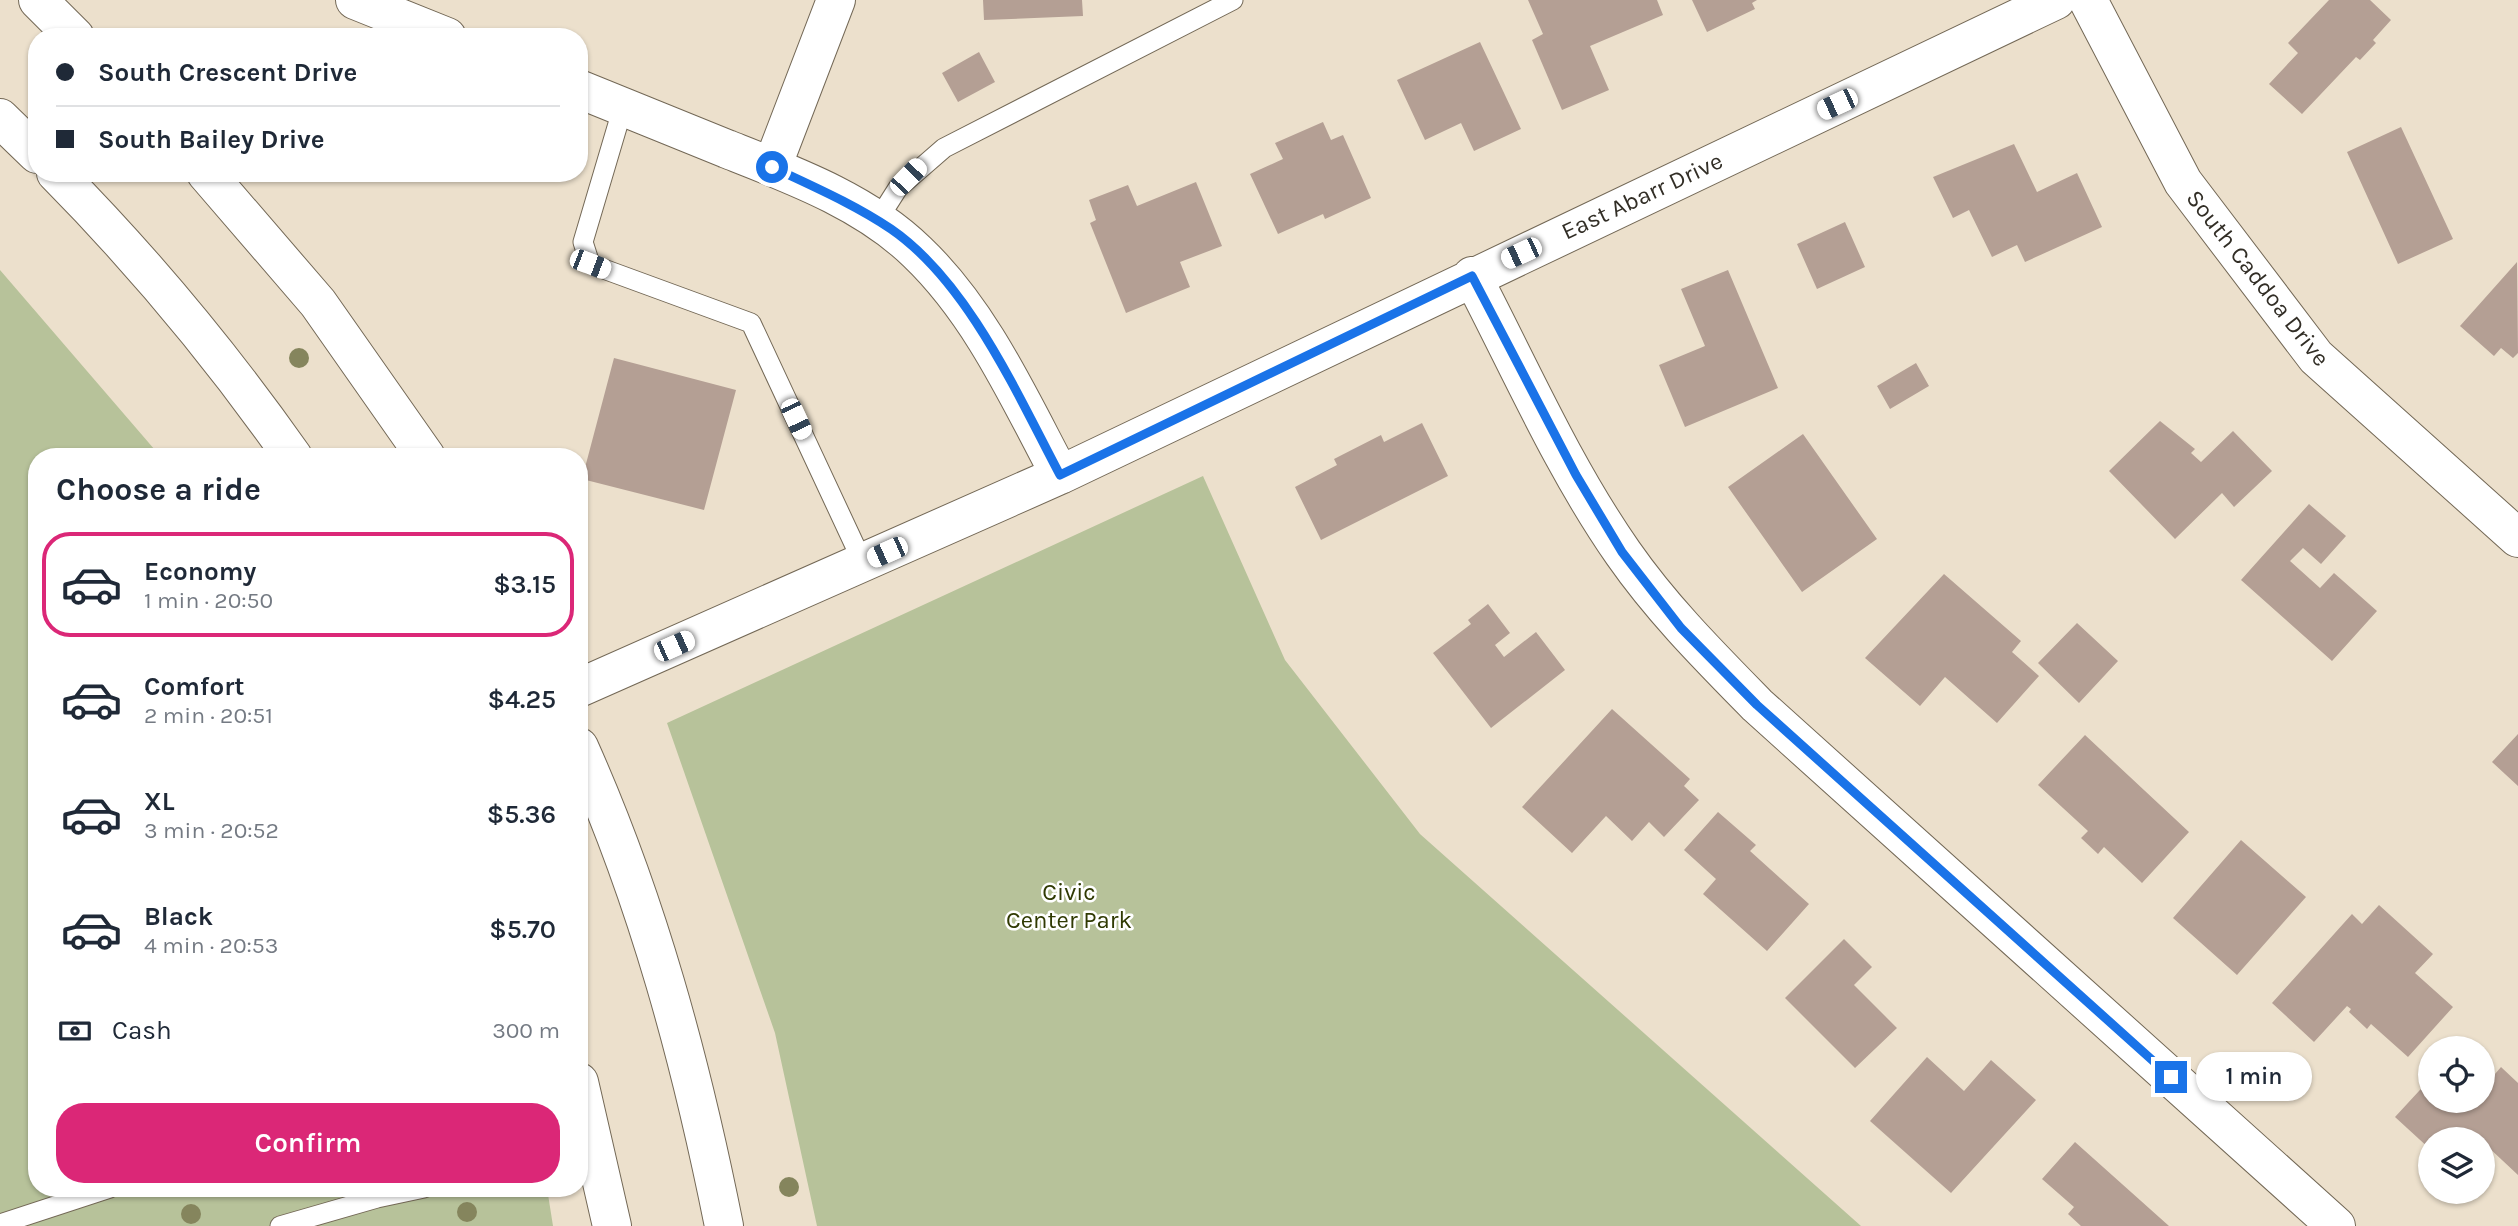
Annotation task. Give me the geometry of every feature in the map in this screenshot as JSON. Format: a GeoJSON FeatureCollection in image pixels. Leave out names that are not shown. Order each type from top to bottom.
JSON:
{"type":"FeatureCollection","features":[{"type":"Feature","properties":{"kind":"street"},"geometry":{"type":"LineString","coordinates":[[38,0],[66,28]]}},
{"type":"Feature","properties":{"kind":"street"},"geometry":{"type":"LineString","coordinates":[[355,0],[425,28]]}},
{"type":"Feature","properties":{"kind":"street"},"geometry":{"type":"LineString","coordinates":[[772,167],[836,0]]}},
{"type":"Feature","properties":{"kind":"street","name":"East Abarr Drive"},"geometry":{"type":"LineString","coordinates":[[588,684],[1060,475],[1472,276],[2056,0]]}},
{"type":"Feature","properties":{"kind":"street","name":"South Caddoa Drive"},"geometry":{"type":"LineString","coordinates":[[2088,0],[2183,182],[2300,337],[2316,357],[2518,538]]}},
{"type":"Feature","properties":{"kind":"street"},"geometry":{"type":"LineString","coordinates":[[588,93],[772,167],[845,201],[877,221],[918,253],[972,318],[1007,376],[1060,475]]}},
{"type":"Feature","properties":{"kind":"street"},"geometry":{"type":"LineString","coordinates":[[0,118],[28,145]]}},
{"type":"Feature","properties":{"kind":"street"},"geometry":{"type":"LineString","coordinates":[[64,182],[186,315],[230,369],[287,448]]}},
{"type":"Feature","properties":{"kind":"street"},"geometry":{"type":"LineString","coordinates":[[214,182],[318,303],[420,448]]}},
{"type":"Feature","properties":{"kind":"street"},"geometry":{"type":"LineString","coordinates":[[1472,276],[1576,475],[1622,552],[1681,628],[1757,705],[2336,1226]]}},
{"type":"Feature","properties":{"kind":"street"},"geometry":{"type":"LineString","coordinates":[[588,768],[621,844],[662,969],[693,1082],[724,1226]]}},
{"type":"Feature","properties":{"kind":"street"},"geometry":{"type":"LineString","coordinates":[[588,1154],[612,1226]]}},
{"type":"Feature","properties":{"kind":"lane"},"geometry":{"type":"LineString","coordinates":[[877,221],[898,188],[944,148],[1234,0]]}},
{"type":"Feature","properties":{"kind":"lane"},"geometry":{"type":"LineString","coordinates":[[623,107],[583,242],[590,264],[751,323],[863,563]]}},
{"type":"Feature","properties":{"kind":"lane"},"geometry":{"type":"LineString","coordinates":[[0,1224],[80,1197]]}},
{"type":"Feature","properties":{"kind":"lane"},"geometry":{"type":"LineString","coordinates":[[280,1226],[382,1197]]}},
{"type":"Feature","properties":{"kind":"green space"},"geometry":{"type":"Polygon","coordinates":[[[0,270],[153,448],[28,448],[28,1197],[548,1197],[553,1226],[0,1226],[0,270]]]}},
{"type":"Feature","properties":{"kind":"green space","name":"Civic Center Park"},"geometry":{"type":"Polygon","coordinates":[[[1203,476],[1285,660],[1420,834],[1861,1226],[817,1226],[775,1033],[667,723],[1203,476]]]}},
{"type":"Feature","properties":{"kind":"building"},"geometry":{"type":"Polygon","coordinates":[[[983,0],[1082,0],[1083,16],[984,20],[983,0]]]}},
{"type":"Feature","properties":{"kind":"building"},"geometry":{"type":"Polygon","coordinates":[[[1528,0],[1657,0],[1663,15],[1590,46],[1609,90],[1562,110],[1532,40],[1543,34],[1528,0]]]}},
{"type":"Feature","properties":{"kind":"building"},"geometry":{"type":"Polygon","coordinates":[[[1692,0],[1757,0],[1752,3],[1755,9],[1707,32],[1692,0]]]}},
{"type":"Feature","properties":{"kind":"building"},"geometry":{"type":"Polygon","coordinates":[[[2329,0],[2370,0],[2391,20],[2373,40],[2376,43],[2360,60],[2356,57],[2302,114],[2269,84],[2298,53],[2288,43],[2329,0]]]}},
{"type":"Feature","properties":{"kind":"building"},"geometry":{"type":"Polygon","coordinates":[[[1480,42],[1521,129],[1474,151],[1461,123],[1425,140],[1397,80],[1480,42]]]}},
{"type":"Feature","properties":{"kind":"building"},"geometry":{"type":"Polygon","coordinates":[[[979,52],[995,82],[958,102],[942,73],[979,52]]]}},
{"type":"Feature","properties":{"kind":"building"},"geometry":{"type":"Polygon","coordinates":[[[1323,122],[1331,140],[1343,135],[1371,198],[1325,219],[1323,214],[1278,234],[1250,174],[1283,159],[1275,143],[1323,122]]]}},
{"type":"Feature","properties":{"kind":"building"},"geometry":{"type":"Polygon","coordinates":[[[2401,127],[2453,239],[2398,264],[2347,152],[2401,127]]]}},
{"type":"Feature","properties":{"kind":"building"},"geometry":{"type":"Polygon","coordinates":[[[2014,144],[2037,192],[2077,173],[2102,227],[2025,262],[2017,245],[1992,257],[1969,210],[1953,218],[1933,177],[2014,144]]]}},
{"type":"Feature","properties":{"kind":"building"},"geometry":{"type":"Polygon","coordinates":[[[1196,182],[1222,246],[1180,262],[1190,287],[1126,313],[1090,223],[1096,220],[1089,200],[1128,185],[1137,206],[1196,182]]]}},
{"type":"Feature","properties":{"kind":"building"},"geometry":{"type":"Polygon","coordinates":[[[1845,222],[1865,267],[1817,289],[1797,244],[1845,222]]]}},
{"type":"Feature","properties":{"kind":"building"},"geometry":{"type":"Polygon","coordinates":[[[2517,262],[2518,353],[2513,358],[2501,348],[2494,356],[2460,326],[2517,262]]]}},
{"type":"Feature","properties":{"kind":"building"},"geometry":{"type":"Polygon","coordinates":[[[1728,270],[1778,388],[1685,427],[1659,365],[1705,346],[1681,289],[1728,270]]]}},
{"type":"Feature","properties":{"kind":"building"},"geometry":{"type":"Polygon","coordinates":[[[614,358],[736,390],[704,510],[588,481],[588,456],[614,358]]]}},
{"type":"Feature","properties":{"kind":"building"},"geometry":{"type":"Polygon","coordinates":[[[1916,363],[1929,386],[1890,409],[1877,386],[1916,363]]]}},
{"type":"Feature","properties":{"kind":"building"},"geometry":{"type":"Polygon","coordinates":[[[2160,421],[2195,449],[2191,453],[2201,462],[2233,431],[2272,471],[2234,507],[2222,493],[2175,539],[2109,471],[2160,421]]]}},
{"type":"Feature","properties":{"kind":"building"},"geometry":{"type":"Polygon","coordinates":[[[1422,423],[1448,476],[1321,540],[1295,487],[1337,465],[1334,459],[1381,435],[1384,442],[1422,423]]]}},
{"type":"Feature","properties":{"kind":"building"},"geometry":{"type":"Polygon","coordinates":[[[1803,434],[1877,539],[1802,592],[1728,487],[1803,434]]]}},
{"type":"Feature","properties":{"kind":"building"},"geometry":{"type":"Polygon","coordinates":[[[2309,504],[2346,536],[2321,564],[2303,548],[2290,561],[2320,588],[2334,573],[2377,611],[2332,661],[2241,580],[2309,504]]]}},
{"type":"Feature","properties":{"kind":"building"},"geometry":{"type":"Polygon","coordinates":[[[1944,574],[2021,641],[2012,652],[2039,676],[1997,723],[1945,677],[1920,706],[1865,658],[1944,574]]]}},
{"type":"Feature","properties":{"kind":"building"},"geometry":{"type":"Polygon","coordinates":[[[1488,604],[1510,633],[1495,645],[1504,657],[1536,632],[1565,670],[1491,728],[1433,653],[1471,624],[1468,620],[1488,604]]]}},
{"type":"Feature","properties":{"kind":"building"},"geometry":{"type":"Polygon","coordinates":[[[2077,623],[2118,661],[2079,703],[2038,663],[2077,623]]]}},
{"type":"Feature","properties":{"kind":"building"},"geometry":{"type":"Polygon","coordinates":[[[1612,709],[1690,779],[1684,786],[1699,800],[1664,837],[1649,822],[1632,841],[1606,816],[1572,853],[1522,807],[1612,709]]]}},
{"type":"Feature","properties":{"kind":"building"},"geometry":{"type":"Polygon","coordinates":[[[2518,734],[2518,786],[2492,762],[2518,734]]]}},
{"type":"Feature","properties":{"kind":"building"},"geometry":{"type":"Polygon","coordinates":[[[2085,735],[2189,832],[2142,883],[2104,847],[2098,854],[2081,838],[2088,831],[2038,785],[2085,735]]]}},
{"type":"Feature","properties":{"kind":"building"},"geometry":{"type":"Polygon","coordinates":[[[1718,812],[1756,845],[1750,851],[1809,904],[1767,951],[1703,894],[1716,879],[1684,850],[1718,812]]]}},
{"type":"Feature","properties":{"kind":"building"},"geometry":{"type":"Polygon","coordinates":[[[2241,840],[2306,897],[2237,975],[2173,918],[2241,840]]]}},
{"type":"Feature","properties":{"kind":"building"},"geometry":{"type":"Polygon","coordinates":[[[2379,905],[2433,954],[2415,973],[2453,1007],[2427,1036],[2418,1036],[2418,1046],[2408,1057],[2371,1024],[2367,1029],[2349,1012],[2351,1009],[2347,1006],[2314,1042],[2272,1003],[2352,914],[2362,924],[2379,905]]]}},
{"type":"Feature","properties":{"kind":"building"},"geometry":{"type":"Polygon","coordinates":[[[1844,939],[1872,967],[1854,985],[1897,1028],[1855,1068],[1785,998],[1844,939]]]}},
{"type":"Feature","properties":{"kind":"building"},"geometry":{"type":"Polygon","coordinates":[[[1927,1057],[1964,1091],[1991,1060],[2036,1100],[1951,1193],[1870,1121],[1927,1057]]]}},
{"type":"Feature","properties":{"kind":"building"},"geometry":{"type":"Polygon","coordinates":[[[2501,1067],[2518,1083],[2518,1175],[2495,1153],[2495,1127],[2418,1127],[2418,1138],[2395,1117],[2418,1092],[2418,1113],[2495,1113],[2495,1074],[2501,1067]]]}},
{"type":"Feature","properties":{"kind":"building"},"geometry":{"type":"Polygon","coordinates":[[[2075,1142],[2169,1226],[2081,1226],[2068,1214],[2074,1207],[2042,1179],[2075,1142]]]}},
{"type":"Feature","properties":{"kind":"route"},"geometry":{"type":"LineString","coordinates":[[772,167],[845,201],[892,230],[918,253],[972,318],[1007,376],[1060,475],[1472,276],[1576,475],[1622,552],[1681,628],[1757,705],[2171,1077]]}}]}
